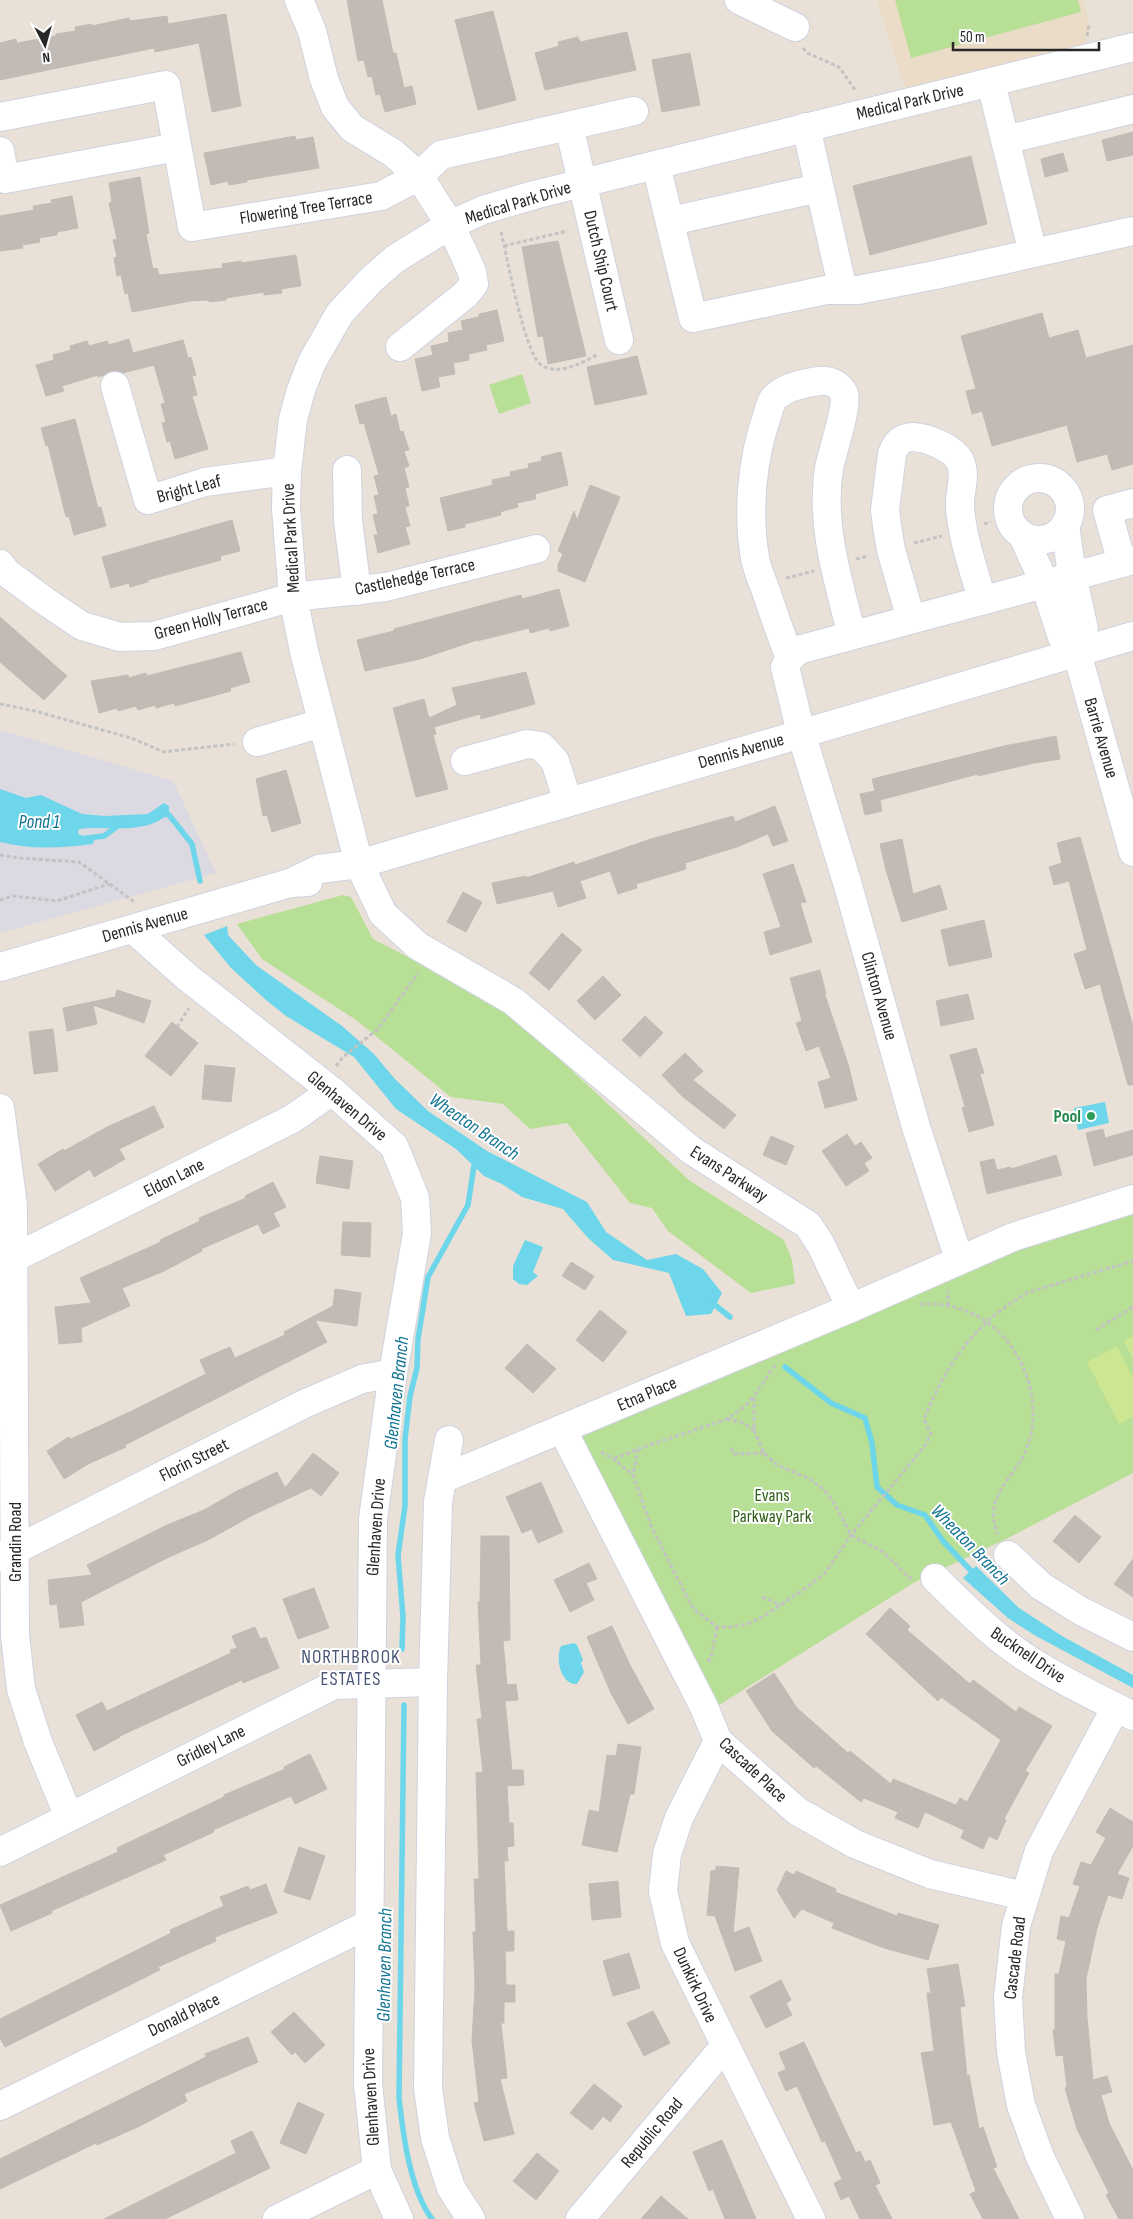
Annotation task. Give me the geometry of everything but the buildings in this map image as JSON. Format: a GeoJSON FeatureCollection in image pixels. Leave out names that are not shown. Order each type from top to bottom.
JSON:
{"type":"FeatureCollection","features":[{"type":"Feature","properties":{"kind":"street"},"geometry":{"type":"LineString","coordinates":[[299,0],[312,31],[324,79],[335,107],[352,128],[393,153],[419,176],[450,225],[472,272],[474,284],[466,294],[400,347]]}},
{"type":"Feature","properties":{"kind":"street"},"geometry":{"type":"LineString","coordinates":[[739,0],[790,25]]}},
{"type":"Feature","properties":{"kind":"street","name":"Medical Park Drive"},"geometry":{"type":"LineString","coordinates":[[354,864],[304,652],[293,597],[286,508],[287,471],[293,419],[300,390],[312,362],[340,313],[372,279],[395,258],[450,225],[483,210],[806,127],[1133,47]]}},
{"type":"Feature","properties":{"kind":"street"},"geometry":{"type":"LineString","coordinates":[[991,83],[1033,253]]}},
{"type":"Feature","properties":{"kind":"street","name":"Flowering Tree Terrace"},"geometry":{"type":"LineString","coordinates":[[0,117],[166,85],[192,227],[381,196],[419,176],[441,156],[634,111]]}},
{"type":"Feature","properties":{"kind":"street"},"geometry":{"type":"LineString","coordinates":[[1005,140],[1133,109]]}},
{"type":"Feature","properties":{"kind":"street","name":"Dutch Ship Court"},"geometry":{"type":"LineString","coordinates":[[569,126],[583,183],[608,347]]}},
{"type":"Feature","properties":{"kind":"street"},"geometry":{"type":"LineString","coordinates":[[806,127],[843,290]]}},
{"type":"Feature","properties":{"kind":"street"},"geometry":{"type":"LineString","coordinates":[[0,151],[5,179],[177,147]]}},
{"type":"Feature","properties":{"kind":"street"},"geometry":{"type":"LineString","coordinates":[[656,165],[693,318],[826,290],[858,290],[1133,231]]}},
{"type":"Feature","properties":{"kind":"street"},"geometry":{"type":"LineString","coordinates":[[671,221],[819,188]]}},
{"type":"Feature","properties":{"kind":"street"},"geometry":{"type":"LineString","coordinates":[[852,636],[828,539],[826,511],[826,485],[843,409],[844,395],[838,386],[828,381],[818,381],[797,386],[781,393],[772,400],[760,436],[753,489],[751,525],[755,560],[790,658],[798,650],[852,636],[1044,582],[1127,562],[1108,510],[1133,503]]}},
{"type":"Feature","properties":{"kind":"street","name":"Bright Leaf"},"geometry":{"type":"LineString","coordinates":[[115,386],[148,500],[206,482],[287,471]]}},
{"type":"Feature","properties":{"kind":"street"},"geometry":{"type":"LineString","coordinates":[[911,619],[891,550],[885,510],[892,454],[895,445],[906,438],[920,438],[946,448],[958,457],[963,469],[960,506],[982,600]]}},
{"type":"Feature","properties":{"kind":"street"},"geometry":{"type":"LineString","coordinates":[[347,470],[348,521],[357,591]]}},
{"type":"Feature","properties":{"kind":"street"},"geometry":{"type":"LineString","coordinates":[[1036,478],[1055,482],[1068,497],[1070,506],[1066,525],[1072,575],[1084,629],[1077,653],[1062,637],[1044,582],[1023,536],[1010,521],[1008,502],[1018,486],[1036,478]]}},
{"type":"Feature","properties":{"kind":"street"},"geometry":{"type":"LineString","coordinates":[[1023,536],[1032,540],[1051,538],[1066,525]]}},
{"type":"Feature","properties":{"kind":"street","name":"Castlehedge Terrace"},"geometry":{"type":"LineString","coordinates":[[293,597],[386,588],[536,548]]}},
{"type":"Feature","properties":{"kind":"street","name":"Green Holly Terrace"},"geometry":{"type":"LineString","coordinates":[[0,564],[7,573],[82,626],[120,637],[154,636],[293,597]]}},
{"type":"Feature","properties":{"kind":"street","name":"Dennis Avenue"},"geometry":{"type":"LineString","coordinates":[[0,967],[135,916],[290,883],[325,881],[354,864],[1133,636]]}},
{"type":"Feature","properties":{"kind":"street","name":"Barrie Avenue"},"geometry":{"type":"LineString","coordinates":[[1077,653],[1133,852]]}},
{"type":"Feature","properties":{"kind":"street","name":"Clinton Avenue"},"geometry":{"type":"LineString","coordinates":[[790,658],[785,667],[786,674],[801,734],[847,882],[916,1127],[959,1259]]}},
{"type":"Feature","properties":{"kind":"street"},"geometry":{"type":"LineString","coordinates":[[257,742],[322,723]]}},
{"type":"Feature","properties":{"kind":"street"},"geometry":{"type":"LineString","coordinates":[[465,761],[527,744],[541,746],[555,761],[568,802]]}},
{"type":"Feature","properties":{"kind":"street","name":"Evans Parkway"},"geometry":{"type":"LineString","coordinates":[[354,864],[383,914],[418,946],[513,1001],[691,1150],[808,1225],[821,1245],[851,1308]]}},
{"type":"Feature","properties":{"kind":"street","name":"Glenhaven Drive"},"geometry":{"type":"LineString","coordinates":[[135,916],[187,977],[332,1092],[394,1146],[415,1198],[417,1233],[393,1374],[373,1519],[368,2084],[376,2170],[399,2219]]}},
{"type":"Feature","properties":{"kind":"street","name":"Eldon Lane"},"geometry":{"type":"LineString","coordinates":[[12,1259],[292,1119],[332,1092]]}},
{"type":"Feature","properties":{"kind":"street","name":"Grandin Road"},"geometry":{"type":"LineString","coordinates":[[0,1108],[13,1205],[8,1554],[20,1688],[38,1742],[69,1817]]}},
{"type":"Feature","properties":{"kind":"street"},"geometry":{"type":"LineString","coordinates":[[851,1308],[1013,1236],[1133,1199]]}},
{"type":"Feature","properties":{"kind":"street","name":"Etna Place"},"geometry":{"type":"LineString","coordinates":[[442,1479],[851,1308]]}},
{"type":"Feature","properties":{"kind":"street","name":"Florin Street"},"geometry":{"type":"LineString","coordinates":[[8,1554],[304,1404],[362,1379],[393,1374]]}},
{"type":"Feature","properties":{"kind":"street","name":"Cascade Place"},"geometry":{"type":"LineString","coordinates":[[562,1429],[704,1707],[718,1741],[797,1810],[855,1844],[930,1874],[1024,1896]]}},
{"type":"Feature","properties":{"kind":"street"},"geometry":{"type":"LineString","coordinates":[[449,1440],[438,1502],[433,1682],[428,2088],[435,2138],[451,2188],[471,2219]]}},
{"type":"Feature","properties":{"kind":"street"},"geometry":{"type":"LineString","coordinates":[[1008,1555],[1041,1586],[1081,1612],[1133,1637]]}},
{"type":"Feature","properties":{"kind":"street","name":"Bucknell Drive"},"geometry":{"type":"LineString","coordinates":[[925,1580],[970,1613],[1004,1642],[1047,1670],[1124,1711]]}},
{"type":"Feature","properties":{"kind":"street","name":"Gridley Lane"},"geometry":{"type":"LineString","coordinates":[[0,1852],[334,1685],[433,1682]]}},
{"type":"Feature","properties":{"kind":"street","name":"Cascade Road"},"geometry":{"type":"LineString","coordinates":[[1070,2219],[1040,2157],[1021,2105],[1011,2052],[1008,1998],[1016,1926],[1039,1851],[1124,1711]]}},
{"type":"Feature","properties":{"kind":"street","name":"Dunkirk Drive"},"geometry":{"type":"LineString","coordinates":[[718,1741],[679,1818],[667,1854],[663,1891],[675,1943],[724,2047],[810,2219]]}},
{"type":"Feature","properties":{"kind":"street","name":"Donald Place"},"geometry":{"type":"LineString","coordinates":[[0,2106],[368,1924]]}},
{"type":"Feature","properties":{"kind":"street","name":"Republic Road"},"geometry":{"type":"LineString","coordinates":[[580,2219],[724,2047]]}},
{"type":"Feature","properties":{"kind":"street"},"geometry":{"type":"LineString","coordinates":[[277,2219],[376,2170]]}},
{"type":"Feature","properties":{"kind":"path"},"geometry":{"type":"LineString","coordinates":[[790,25],[785,30],[808,53],[839,67],[860,99]]}},
{"type":"Feature","properties":{"kind":"path"},"geometry":{"type":"LineString","coordinates":[[504,246],[567,231]]}},
{"type":"Feature","properties":{"kind":"path"},"geometry":{"type":"LineString","coordinates":[[501,232],[527,341],[535,358],[541,365],[552,370],[577,364],[608,347]]}},
{"type":"Feature","properties":{"kind":"path"},"geometry":{"type":"LineString","coordinates":[[0,704],[35,711],[131,738],[164,752],[210,745],[257,742]]}},
{"type":"Feature","properties":{"kind":"path"},"geometry":{"type":"LineString","coordinates":[[0,855],[79,862],[109,883],[135,916]]}},
{"type":"Feature","properties":{"kind":"path"},"geometry":{"type":"LineString","coordinates":[[0,900],[13,896],[57,901],[109,883]]}},
{"type":"Feature","properties":{"kind":"path"},"geometry":{"type":"LineString","coordinates":[[343,1057],[378,1029],[418,973]]}},
{"type":"Feature","properties":{"kind":"path"},"geometry":{"type":"LineString","coordinates":[[638,1450],[633,1474],[651,1526],[690,1603],[695,1610],[717,1627],[747,1624],[782,1605],[826,1572],[851,1535],[924,1447],[931,1434],[924,1419],[934,1394],[955,1356],[972,1336],[1014,1301],[1029,1292],[1133,1261]]}},
{"type":"Feature","properties":{"kind":"path"},"geometry":{"type":"LineString","coordinates":[[948,1287],[948,1306]]}},
{"type":"Feature","properties":{"kind":"path"},"geometry":{"type":"LineString","coordinates":[[912,1305],[932,1303],[948,1306],[972,1313],[989,1322],[1008,1341],[1020,1359],[1027,1376],[1033,1405],[1033,1422],[1028,1446],[1020,1461],[999,1490],[994,1501],[994,1525],[1008,1555]]}},
{"type":"Feature","properties":{"kind":"path"},"geometry":{"type":"LineString","coordinates":[[1096,1330],[1133,1307]]}},
{"type":"Feature","properties":{"kind":"path"},"geometry":{"type":"LineString","coordinates":[[614,1459],[727,1419],[744,1407],[754,1396],[763,1380],[782,1361]]}},
{"type":"Feature","properties":{"kind":"path"},"geometry":{"type":"LineString","coordinates":[[754,1396],[754,1430],[764,1453],[777,1465],[810,1479],[823,1489],[833,1501],[851,1535],[883,1552],[925,1580]]}},
{"type":"Feature","properties":{"kind":"path"},"geometry":{"type":"LineString","coordinates":[[727,1419],[743,1423],[754,1430]]}},
{"type":"Feature","properties":{"kind":"path"},"geometry":{"type":"LineString","coordinates":[[593,1448],[614,1459],[633,1474]]}},
{"type":"Feature","properties":{"kind":"path"},"geometry":{"type":"LineString","coordinates":[[731,1448],[734,1454],[764,1453]]}},
{"type":"Feature","properties":{"kind":"path"},"geometry":{"type":"LineString","coordinates":[[762,1597],[782,1605]]}},
{"type":"Feature","properties":{"kind":"path"},"geometry":{"type":"LineString","coordinates":[[707,1664],[711,1656],[717,1627]]}},
{"type":"Feature","properties":{"kind":"shaded area"},"geometry":{"type":"Polygon","coordinates":[[[877,0],[1084,0],[1089,25],[1085,44],[905,88],[877,0]]]}},
{"type":"Feature","properties":{"kind":"shaded area"},"geometry":{"type":"Polygon","coordinates":[[[0,730],[173,781],[216,873],[0,933],[0,730]]]}},
{"type":"Feature","properties":{"kind":"green space"},"geometry":{"type":"Polygon","coordinates":[[[895,0],[1078,0],[1081,12],[911,58],[895,0]]]}},
{"type":"Feature","properties":{"kind":"green space"},"geometry":{"type":"Polygon","coordinates":[[[522,374],[531,403],[499,414],[489,385],[522,374]]]}},
{"type":"Feature","properties":{"kind":"green space"},"geometry":{"type":"Polygon","coordinates":[[[343,895],[351,897],[373,939],[481,995],[534,1035],[690,1181],[784,1240],[792,1260],[795,1284],[751,1293],[668,1231],[652,1208],[630,1203],[567,1123],[530,1129],[503,1104],[451,1097],[356,1020],[262,959],[237,924],[343,895]]]}},
{"type":"Feature","properties":{"kind":"green space","name":"Evans Parkway Park"},"geometry":{"type":"Polygon","coordinates":[[[1133,1210],[1133,1473],[1006,1539],[915,1582],[716,1707],[577,1436],[1006,1252],[1133,1210]]]}},
{"type":"Feature","properties":{"kind":"green space"},"geometry":{"type":"Polygon","coordinates":[[[1133,1336],[1133,1359],[1124,1341],[1133,1336]]]}},
{"type":"Feature","properties":{"kind":"green space"},"geometry":{"type":"Polygon","coordinates":[[[1117,1346],[1133,1378],[1133,1416],[1119,1424],[1087,1362],[1117,1346]]]}},
{"type":"Feature","properties":{"kind":"water","name":"Pond 1"},"geometry":{"type":"Polygon","coordinates":[[[0,789],[26,798],[41,795],[82,814],[105,816],[148,814],[164,803],[169,806],[169,815],[156,822],[135,827],[79,829],[78,834],[94,840],[93,844],[46,848],[12,845],[0,842],[0,789]]]}},
{"type":"Feature","properties":{"kind":"water"},"geometry":{"type":"Polygon","coordinates":[[[227,926],[228,935],[256,965],[342,1026],[374,1054],[394,1078],[428,1111],[487,1151],[587,1202],[606,1232],[647,1260],[676,1254],[703,1269],[722,1293],[711,1314],[686,1316],[669,1273],[613,1260],[588,1238],[563,1209],[522,1197],[502,1184],[484,1176],[456,1149],[396,1109],[354,1057],[286,1016],[231,968],[204,935],[227,926]]]}},
{"type":"Feature","properties":{"kind":"water","name":"Pool"},"geometry":{"type":"Polygon","coordinates":[[[1105,1102],[1109,1123],[1078,1130],[1074,1108],[1105,1102]]]}},
{"type":"Feature","properties":{"kind":"water"},"geometry":{"type":"Polygon","coordinates":[[[525,1240],[543,1247],[533,1272],[538,1276],[527,1285],[519,1284],[513,1279],[513,1266],[525,1240]]]}},
{"type":"Feature","properties":{"kind":"water"},"geometry":{"type":"Polygon","coordinates":[[[976,1566],[1019,1608],[1062,1636],[1133,1675],[1133,1688],[1036,1636],[1008,1618],[963,1578],[976,1566]]]}},
{"type":"Feature","properties":{"kind":"water"},"geometry":{"type":"Polygon","coordinates":[[[574,1643],[577,1645],[583,1660],[581,1663],[584,1672],[577,1684],[571,1683],[563,1676],[559,1664],[561,1646],[574,1643]]]}},
{"type":"Feature","properties":{"kind":"waterway","name":"Wheaton Branch"},"geometry":{"type":"LineString","coordinates":[[164,813],[169,815],[192,844],[200,881]]}},
{"type":"Feature","properties":{"kind":"waterway","name":"Wheaton Branch"},"geometry":{"type":"LineString","coordinates":[[80,839],[104,836],[119,825]]}},
{"type":"Feature","properties":{"kind":"waterway","name":"Glenhaven Branch"},"geometry":{"type":"LineString","coordinates":[[402,1649],[403,1617],[398,1555],[405,1506],[405,1439],[410,1396],[417,1368],[418,1339],[428,1277],[468,1205],[475,1159]]}},
{"type":"Feature","properties":{"kind":"waterway","name":"Wheaton Branch"},"geometry":{"type":"LineString","coordinates":[[710,1301],[730,1317]]}},
{"type":"Feature","properties":{"kind":"waterway","name":"Wheaton Branch"},"geometry":{"type":"LineString","coordinates":[[785,1367],[831,1403],[865,1418],[872,1443],[877,1487],[897,1505],[925,1515],[943,1541],[975,1575]]}},
{"type":"Feature","properties":{"kind":"waterway","name":"Glenhaven Branch"},"geometry":{"type":"LineString","coordinates":[[404,1705],[399,2098],[405,2144],[413,2177],[424,2207],[432,2219]]}},
{"type":"Feature","properties":{"kind":"place","name":"Pool"},"geometry":{"type":"Point","coordinates":[1091,1116]}},
{"type":"Feature","properties":{"kind":"district","name":"NORTHBROOK ESTATES"},"geometry":{"type":"Point","coordinates":[351,1668]}}]}
